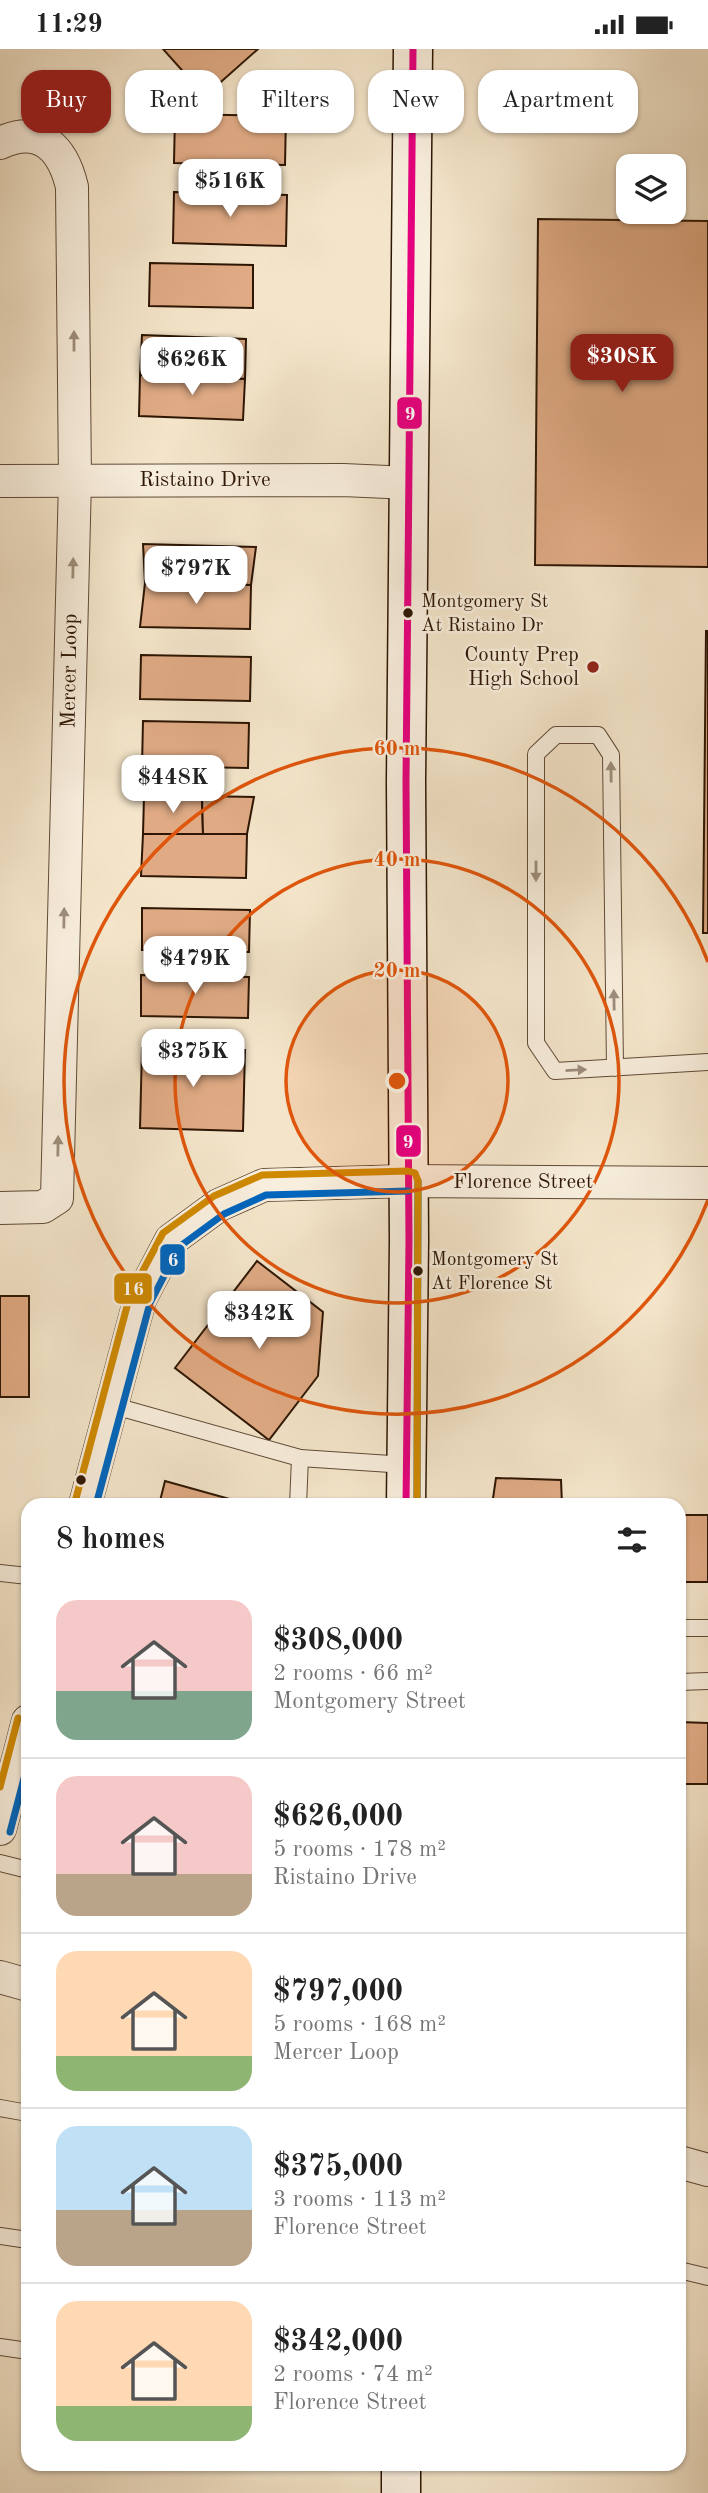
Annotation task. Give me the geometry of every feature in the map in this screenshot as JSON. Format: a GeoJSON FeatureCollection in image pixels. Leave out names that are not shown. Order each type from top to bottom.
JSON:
{"type":"FeatureCollection","features":[{"type":"Feature","properties":{"kind":"main road"},"geometry":{"type":"LineString","coordinates":[[406,1498],[407,782],[414,49]]}},
{"type":"Feature","properties":{"kind":"main road"},"geometry":{"type":"LineString","coordinates":[[401,2471],[401,2493]]}},
{"type":"Feature","properties":{"kind":"street","name":"Mercer Loop"},"geometry":{"type":"LineString","coordinates":[[0,143],[18,136],[46,142],[59,153],[68,168],[72,187],[75,480],[57,1198],[43,1207],[0,1207]]}},
{"type":"Feature","properties":{"kind":"street","name":"Ristaino Drive"},"geometry":{"type":"LineString","coordinates":[[0,481],[343,480],[410,483]]}},
{"type":"Feature","properties":{"kind":"street","name":"Florence Street"},"geometry":{"type":"LineString","coordinates":[[87,1498],[140,1299],[171,1240],[219,1205],[264,1185],[408,1181],[708,1183]]}},
{"type":"Feature","properties":{"kind":"street"},"geometry":{"type":"LineString","coordinates":[[0,1829],[21,1748]]}},
{"type":"Feature","properties":{"kind":"street"},"geometry":{"type":"LineString","coordinates":[[0,1977],[21,1983]]}},
{"type":"Feature","properties":{"kind":"street"},"geometry":{"type":"LineString","coordinates":[[686,2164],[708,2170]]}},
{"type":"Feature","properties":{"kind":"lane"},"geometry":{"type":"LineString","coordinates":[[615,1068],[611,755],[598,736],[556,736],[536,754],[536,1043],[555,1071],[615,1068],[708,1062]]}},
{"type":"Feature","properties":{"kind":"lane"},"geometry":{"type":"LineString","coordinates":[[111,1405],[300,1458],[407,1465]]}},
{"type":"Feature","properties":{"kind":"lane"},"geometry":{"type":"LineString","coordinates":[[298,1498],[300,1458]]}},
{"type":"Feature","properties":{"kind":"lane"},"geometry":{"type":"LineString","coordinates":[[0,1573],[21,1575]]}},
{"type":"Feature","properties":{"kind":"lane"},"geometry":{"type":"LineString","coordinates":[[686,1628],[708,1628]]}},
{"type":"Feature","properties":{"kind":"lane"},"geometry":{"type":"LineString","coordinates":[[686,1682],[708,1681]]}},
{"type":"Feature","properties":{"kind":"lane"},"geometry":{"type":"LineString","coordinates":[[0,1863],[21,1868]]}},
{"type":"Feature","properties":{"kind":"lane"},"geometry":{"type":"LineString","coordinates":[[0,2108],[21,2112]]}},
{"type":"Feature","properties":{"kind":"lane"},"geometry":{"type":"LineString","coordinates":[[0,2236],[21,2239]]}},
{"type":"Feature","properties":{"kind":"lane"},"geometry":{"type":"LineString","coordinates":[[686,2272],[708,2277]]}},
{"type":"Feature","properties":{"kind":"lane"},"geometry":{"type":"LineString","coordinates":[[0,2347],[21,2350]]}},
{"type":"Feature","properties":{"kind":"building"},"geometry":{"type":"Polygon","coordinates":[[[163,49],[258,49],[223,80],[223,70],[182,70],[163,49]]]}},
{"type":"Feature","properties":{"kind":"building"},"geometry":{"type":"Polygon","coordinates":[[[223,115],[237,115],[237,133],[286,133],[285,165],[174,163],[175,133],[223,133],[223,115]]]}},
{"type":"Feature","properties":{"kind":"building"},"geometry":{"type":"Polygon","coordinates":[[[174,192],[287,195],[286,246],[173,243],[174,192]]]}},
{"type":"Feature","properties":{"kind":"building"},"geometry":{"type":"Polygon","coordinates":[[[538,219],[616,220],[616,224],[686,224],[686,221],[708,221],[708,567],[535,565],[538,219]]]}},
{"type":"Feature","properties":{"kind":"building"},"geometry":{"type":"Polygon","coordinates":[[[150,263],[253,265],[253,308],[149,306],[150,263]]]}},
{"type":"Feature","properties":{"kind":"building"},"geometry":{"type":"Polygon","coordinates":[[[142,335],[246,339],[245,379],[140,375],[142,335]]]}},
{"type":"Feature","properties":{"kind":"building"},"geometry":{"type":"Polygon","coordinates":[[[140,375],[245,379],[243,420],[139,416],[140,375]]]}},
{"type":"Feature","properties":{"kind":"building"},"geometry":{"type":"Polygon","coordinates":[[[143,544],[256,547],[251,585],[145,583],[143,544]]]}},
{"type":"Feature","properties":{"kind":"building"},"geometry":{"type":"Polygon","coordinates":[[[145,583],[251,585],[250,629],[140,627],[145,583]]]}},
{"type":"Feature","properties":{"kind":"building"},"geometry":{"type":"Polygon","coordinates":[[[706,631],[708,933],[703,933],[706,631]]]}},
{"type":"Feature","properties":{"kind":"building"},"geometry":{"type":"Polygon","coordinates":[[[141,655],[251,657],[250,701],[140,699],[141,655]]]}},
{"type":"Feature","properties":{"kind":"building"},"geometry":{"type":"Polygon","coordinates":[[[143,721],[249,723],[248,768],[142,766],[143,721]]]}},
{"type":"Feature","properties":{"kind":"building"},"geometry":{"type":"Polygon","coordinates":[[[144,796],[202,796],[203,834],[143,834],[144,796]]]}},
{"type":"Feature","properties":{"kind":"building"},"geometry":{"type":"Polygon","coordinates":[[[202,796],[254,797],[247,834],[203,834],[202,796]]]}},
{"type":"Feature","properties":{"kind":"building"},"geometry":{"type":"Polygon","coordinates":[[[143,834],[247,834],[246,878],[141,876],[143,834]]]}},
{"type":"Feature","properties":{"kind":"building"},"geometry":{"type":"Polygon","coordinates":[[[142,908],[250,910],[249,952],[142,950],[142,908]]]}},
{"type":"Feature","properties":{"kind":"building"},"geometry":{"type":"Polygon","coordinates":[[[141,975],[249,977],[248,1018],[141,1016],[141,975]]]}},
{"type":"Feature","properties":{"kind":"building"},"geometry":{"type":"Polygon","coordinates":[[[142,1048],[245,1050],[243,1131],[140,1128],[142,1048]]]}},
{"type":"Feature","properties":{"kind":"building"},"geometry":{"type":"Polygon","coordinates":[[[257,1261],[323,1312],[318,1376],[269,1440],[175,1368],[257,1261]]]}},
{"type":"Feature","properties":{"kind":"building"},"geometry":{"type":"Polygon","coordinates":[[[0,1296],[29,1296],[29,1397],[0,1397],[0,1296]]]}},
{"type":"Feature","properties":{"kind":"building"},"geometry":{"type":"Polygon","coordinates":[[[496,1478],[561,1480],[562,1498],[493,1498],[496,1478]]]}},
{"type":"Feature","properties":{"kind":"building"},"geometry":{"type":"Polygon","coordinates":[[[165,1481],[226,1498],[161,1498],[165,1481]]]}},
{"type":"Feature","properties":{"kind":"building"},"geometry":{"type":"Polygon","coordinates":[[[686,1515],[708,1515],[708,1582],[686,1582],[686,1515]]]}},
{"type":"Feature","properties":{"kind":"building"},"geometry":{"type":"Polygon","coordinates":[[[686,1722],[708,1723],[708,1784],[686,1784],[686,1722]]]}},
{"type":"Feature","properties":{"kind":"transit line","name":"9"},"geometry":{"type":"LineString","coordinates":[[406,1498],[409,1241],[406,782],[413,49]]}},
{"type":"Feature","properties":{"kind":"transit line","name":"16"},"geometry":{"type":"LineString","coordinates":[[76,1498],[130,1295],[163,1233],[214,1196],[262,1175],[408,1171],[415,1173],[418,1181],[417,1498]]}},
{"type":"Feature","properties":{"kind":"transit line","name":"6"},"geometry":{"type":"LineString","coordinates":[[417,1498],[418,1181]]}},
{"type":"Feature","properties":{"kind":"transit line","name":"6"},"geometry":{"type":"LineString","coordinates":[[98,1498],[150,1303],[179,1247],[224,1214],[266,1195],[408,1191]]}},
{"type":"Feature","properties":{"kind":"transit line","name":"16"},"geometry":{"type":"LineString","coordinates":[[0,1787],[18,1718]]}},
{"type":"Feature","properties":{"kind":"transit line","name":"6"},"geometry":{"type":"LineString","coordinates":[[10,1832],[21,1790]]}},
{"type":"Feature","properties":{"kind":"place","name":"Montgomery St At Ristaino Dr"},"geometry":{"type":"Point","coordinates":[408,613]}},
{"type":"Feature","properties":{"kind":"place","name":"County Prep High School"},"geometry":{"type":"Point","coordinates":[593,667]}},
{"type":"Feature","properties":{"kind":"place","name":"Montgomery St At Florence St"},"geometry":{"type":"Point","coordinates":[418,1271]}}]}
